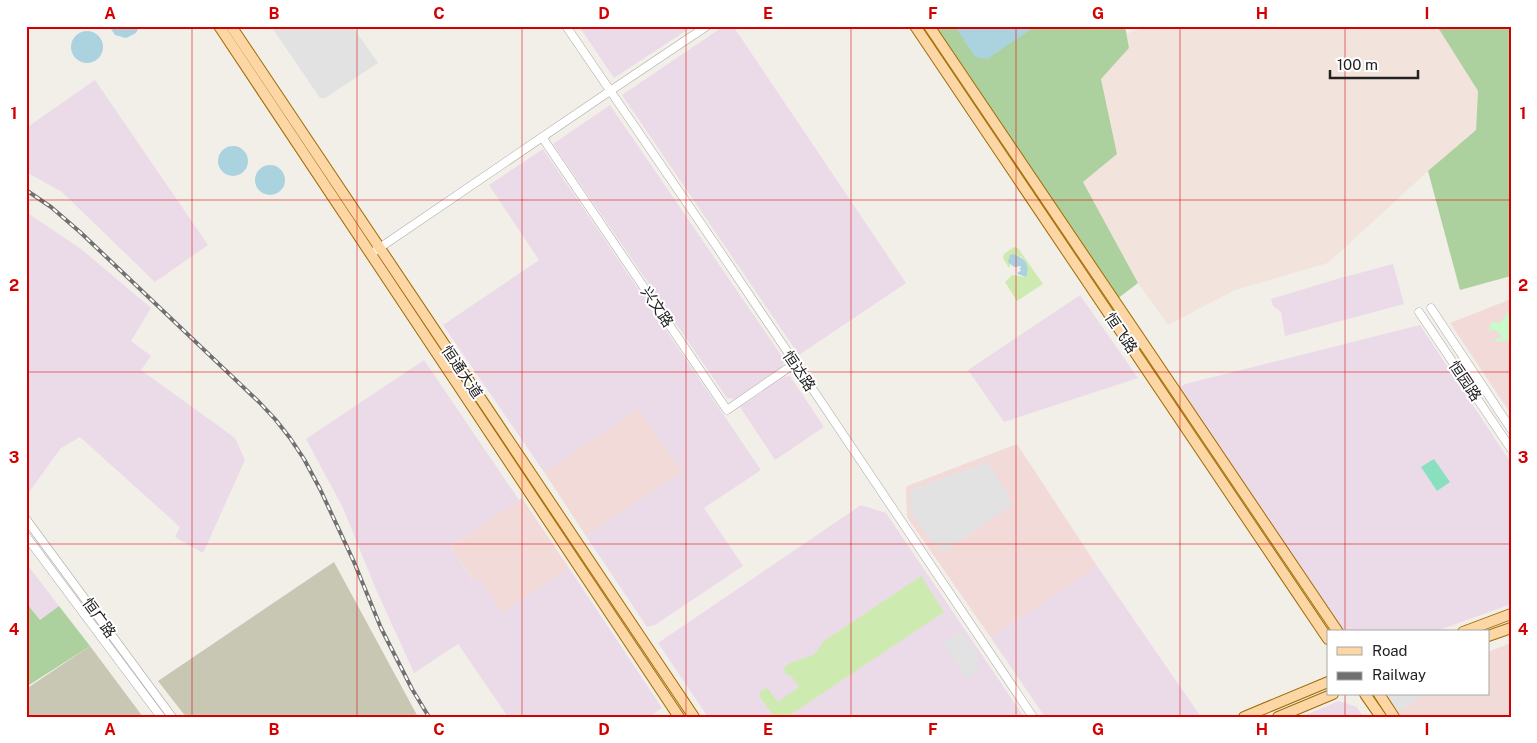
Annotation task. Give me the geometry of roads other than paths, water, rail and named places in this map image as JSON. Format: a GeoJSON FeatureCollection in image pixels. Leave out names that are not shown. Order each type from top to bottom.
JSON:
{"type":"FeatureCollection","features":[{"type":"Feature","properties":{"kind":"main road","name":"恒通大道"},"geometry":{"type":"LineString","coordinates":[[218,26],[679,717]]}},
{"type":"Feature","properties":{"kind":"main road","name":"恒通大道"},"geometry":{"type":"LineString","coordinates":[[231,26],[694,717]]}},
{"type":"Feature","properties":{"kind":"main road","name":"恒飞路"},"geometry":{"type":"LineString","coordinates":[[915,26],[1327,638]]}},
{"type":"Feature","properties":{"kind":"main road","name":"恒飞路"},"geometry":{"type":"LineString","coordinates":[[929,26],[1337,630]]}},
{"type":"Feature","properties":{"kind":"main road"},"geometry":{"type":"LineString","coordinates":[[1468,630],[1511,614]]}},
{"type":"Feature","properties":{"kind":"main road"},"geometry":{"type":"LineString","coordinates":[[1490,635],[1511,628]]}},
{"type":"Feature","properties":{"kind":"main road"},"geometry":{"type":"LineString","coordinates":[[1244,717],[1327,682]]}},
{"type":"Feature","properties":{"kind":"main road"},"geometry":{"type":"LineString","coordinates":[[1278,717],[1328,696]]}},
{"type":"Feature","properties":{"kind":"main road"},"geometry":{"type":"LineString","coordinates":[[1366,696],[1381,717]]}},
{"type":"Feature","properties":{"kind":"main road"},"geometry":{"type":"LineString","coordinates":[[1380,696],[1394,717]]}},
{"type":"Feature","properties":{"kind":"street","name":"恒达路"},"geometry":{"type":"LineString","coordinates":[[566,26],[1033,717]]}},
{"type":"Feature","properties":{"kind":"street"},"geometry":{"type":"LineString","coordinates":[[370,255],[610,90],[707,26]]}},
{"type":"Feature","properties":{"kind":"street","name":"兴文路"},"geometry":{"type":"LineString","coordinates":[[542,137],[726,410],[794,364]]}},
{"type":"Feature","properties":{"kind":"street","name":"恒园路"},"geometry":{"type":"LineString","coordinates":[[1431,308],[1511,429]]}},
{"type":"Feature","properties":{"kind":"street","name":"恒园路"},"geometry":{"type":"LineString","coordinates":[[1419,312],[1511,449]]}},
{"type":"Feature","properties":{"kind":"street","name":"恒广路"},"geometry":{"type":"LineString","coordinates":[[26,519],[172,717]]}},
{"type":"Feature","properties":{"kind":"street","name":"恒广路"},"geometry":{"type":"LineString","coordinates":[[26,536],[162,717]]}},
{"type":"Feature","properties":{"kind":"water"},"geometry":{"type":"Polygon","coordinates":[[[109,26],[140,26],[136,33],[126,38],[115,35],[109,26]]]}},
{"type":"Feature","properties":{"kind":"water"},"geometry":{"type":"Polygon","coordinates":[[[955,26],[1036,26],[987,59],[975,57],[955,26]]]}},
{"type":"Feature","properties":{"kind":"water"},"geometry":{"type":"Polygon","coordinates":[[[87,31],[93,32],[98,36],[102,41],[102,53],[98,58],[93,62],[87,63],[81,62],[76,58],[72,53],[71,47],[72,41],[76,36],[81,32],[87,31]]]}},
{"type":"Feature","properties":{"kind":"water"},"geometry":{"type":"Polygon","coordinates":[[[233,146],[244,150],[248,161],[244,172],[233,176],[222,172],[218,161],[222,150],[233,146]]]}},
{"type":"Feature","properties":{"kind":"water"},"geometry":{"type":"Polygon","coordinates":[[[270,165],[281,169],[285,180],[281,191],[270,195],[259,191],[255,180],[259,169],[270,165]]]}},
{"type":"Feature","properties":{"kind":"water"},"geometry":{"type":"Polygon","coordinates":[[[1013,254],[1026,262],[1028,269],[1026,277],[1018,274],[1021,271],[1021,266],[1014,267],[1008,262],[1010,255],[1013,254]]]}},
{"type":"Feature","properties":{"kind":"railway"},"geometry":{"type":"LineString","coordinates":[[26,190],[51,207],[80,232],[259,402],[290,438],[320,489],[354,562],[381,628],[412,689],[429,717]]}}]}
